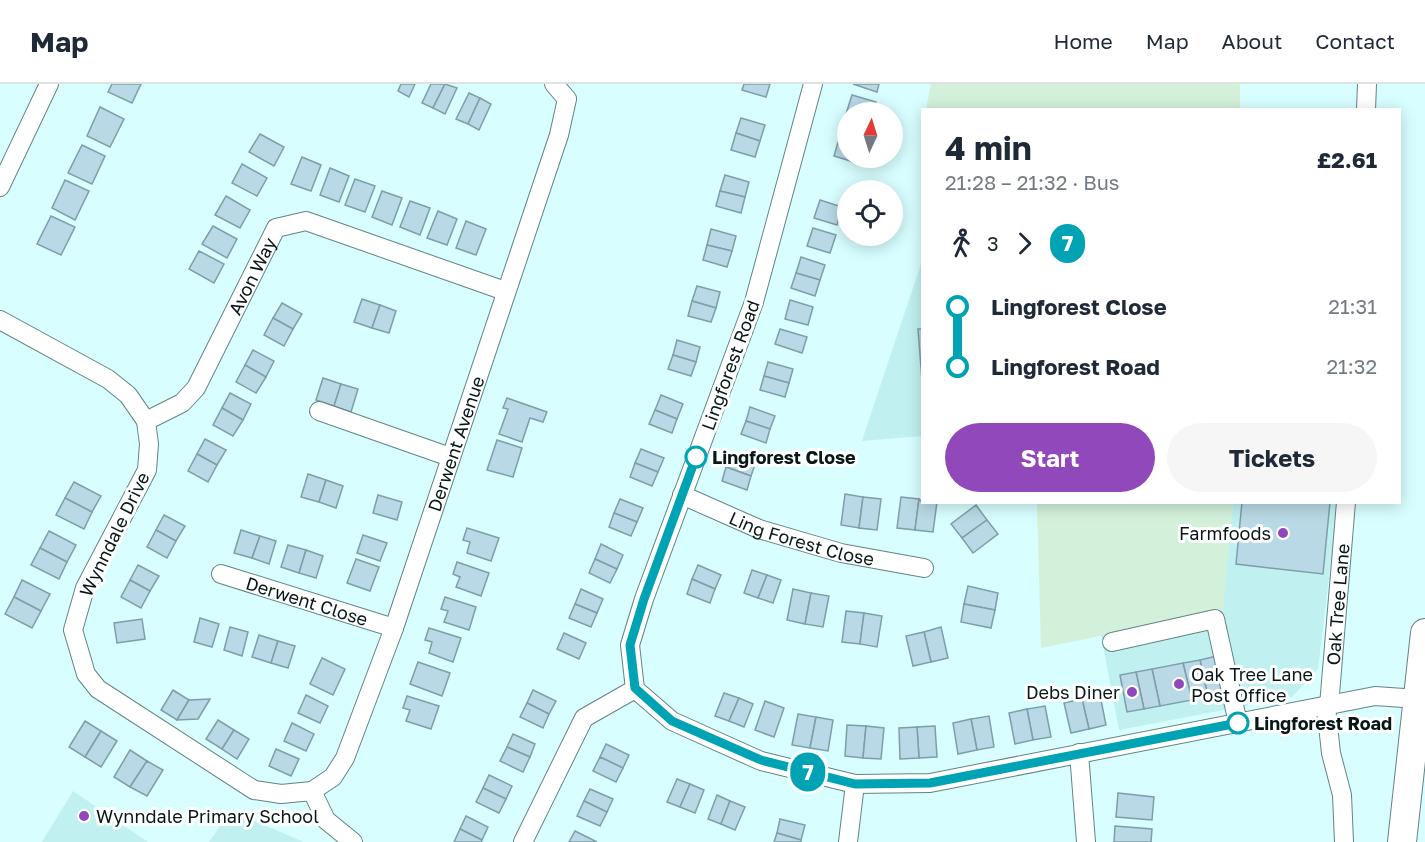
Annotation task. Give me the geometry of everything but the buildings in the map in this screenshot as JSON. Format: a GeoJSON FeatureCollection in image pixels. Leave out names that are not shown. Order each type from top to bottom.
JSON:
{"type":"FeatureCollection","features":[{"type":"Feature","properties":{"kind":"main road"},"geometry":{"type":"LineString","coordinates":[[1402,842],[1425,633]]}},
{"type":"Feature","properties":{"kind":"street"},"geometry":{"type":"LineString","coordinates":[[0,187],[49,84]]}},
{"type":"Feature","properties":{"kind":"street","name":"Derwent Avenue"},"geometry":{"type":"LineString","coordinates":[[312,791],[333,777],[345,758],[394,628],[559,135],[567,99],[554,84]]}},
{"type":"Feature","properties":{"kind":"street","name":"Lingforest Road"},"geometry":{"type":"LineString","coordinates":[[635,688],[630,645],[644,599],[754,302],[813,84]]}},
{"type":"Feature","properties":{"kind":"street"},"geometry":{"type":"LineString","coordinates":[[1366,108],[1367,84]]}},
{"type":"Feature","properties":{"kind":"street","name":"Avon Way"},"geometry":{"type":"LineString","coordinates":[[146,421],[182,404],[196,388],[276,228],[306,221],[505,291]]}},
{"type":"Feature","properties":{"kind":"street","name":"Wynndale Drive"},"geometry":{"type":"LineString","coordinates":[[0,320],[108,379],[128,395],[146,421],[149,444],[147,470],[85,588],[73,630],[86,674],[98,689],[254,790],[281,794],[312,791]]}},
{"type":"Feature","properties":{"kind":"street"},"geometry":{"type":"LineString","coordinates":[[318,411],[450,457]]}},
{"type":"Feature","properties":{"kind":"street","name":"Ling Forest Close"},"geometry":{"type":"LineString","coordinates":[[682,495],[759,529],[841,553],[924,568]]}},
{"type":"Feature","properties":{"kind":"street","name":"Oak Tree Lane"},"geometry":{"type":"LineString","coordinates":[[1344,842],[1341,795],[1331,753],[1327,706],[1346,504]]}},
{"type":"Feature","properties":{"kind":"street","name":"Derwent Close"},"geometry":{"type":"LineString","coordinates":[[221,574],[394,628]]}},
{"type":"Feature","properties":{"kind":"street"},"geometry":{"type":"LineString","coordinates":[[1112,642],[1215,619],[1238,723]]}},
{"type":"Feature","properties":{"kind":"street"},"geometry":{"type":"LineString","coordinates":[[523,842],[584,718],[635,688],[672,721],[761,760],[855,784],[930,783],[1383,695],[1418,699]]}},
{"type":"Feature","properties":{"kind":"street"},"geometry":{"type":"LineString","coordinates":[[1079,753],[1086,842]]}},
{"type":"Feature","properties":{"kind":"street"},"geometry":{"type":"LineString","coordinates":[[848,842],[855,784]]}},
{"type":"Feature","properties":{"kind":"street"},"geometry":{"type":"LineString","coordinates":[[312,791],[326,820],[354,842]]}},
{"type":"Feature","properties":{"kind":"shaded area"},"geometry":{"type":"Polygon","coordinates":[[[921,264],[921,436],[862,441],[921,264]]]}},
{"type":"Feature","properties":{"kind":"shaded area"},"geometry":{"type":"Polygon","coordinates":[[[1233,504],[1338,504],[1318,669],[1292,697],[1119,730],[1101,635],[1222,611],[1233,504]]]}},
{"type":"Feature","properties":{"kind":"shaded area","name":"Wynndale Primary School"},"geometry":{"type":"Polygon","coordinates":[[[73,791],[148,842],[42,842],[73,791]]]}},
{"type":"Feature","properties":{"kind":"shaded area","name":"Wynndale Primary School"},"geometry":{"type":"Polygon","coordinates":[[[231,811],[304,842],[209,842],[231,811]]]}},
{"type":"Feature","properties":{"kind":"green space"},"geometry":{"type":"Polygon","coordinates":[[[931,84],[1240,84],[1240,108],[926,108],[931,84]]]}},
{"type":"Feature","properties":{"kind":"green space"},"geometry":{"type":"Polygon","coordinates":[[[1037,504],[1233,504],[1223,611],[1041,648],[1037,504]]]}},
{"type":"Feature","properties":{"kind":"bus line","name":"7"},"geometry":{"type":"LineString","coordinates":[[696,457],[644,599],[630,645],[635,688],[672,721],[761,760],[855,784],[930,783],[1238,723]]}},
{"type":"Feature","properties":{"kind":"place","name":"Lingforest Close"},"geometry":{"type":"Point","coordinates":[696,457]}},
{"type":"Feature","properties":{"kind":"place","name":"Farmfoods"},"geometry":{"type":"Point","coordinates":[1283,533]}},
{"type":"Feature","properties":{"kind":"place","name":"Oak Tree Lane Post Office"},"geometry":{"type":"Point","coordinates":[1179,684]}},
{"type":"Feature","properties":{"kind":"place","name":"Debs Diner"},"geometry":{"type":"Point","coordinates":[1132,692]}},
{"type":"Feature","properties":{"kind":"place","name":"Lingforest Road"},"geometry":{"type":"Point","coordinates":[1238,723]}},
{"type":"Feature","properties":{"kind":"place","name":"Wynndale Primary School"},"geometry":{"type":"Point","coordinates":[84,816]}}]}
